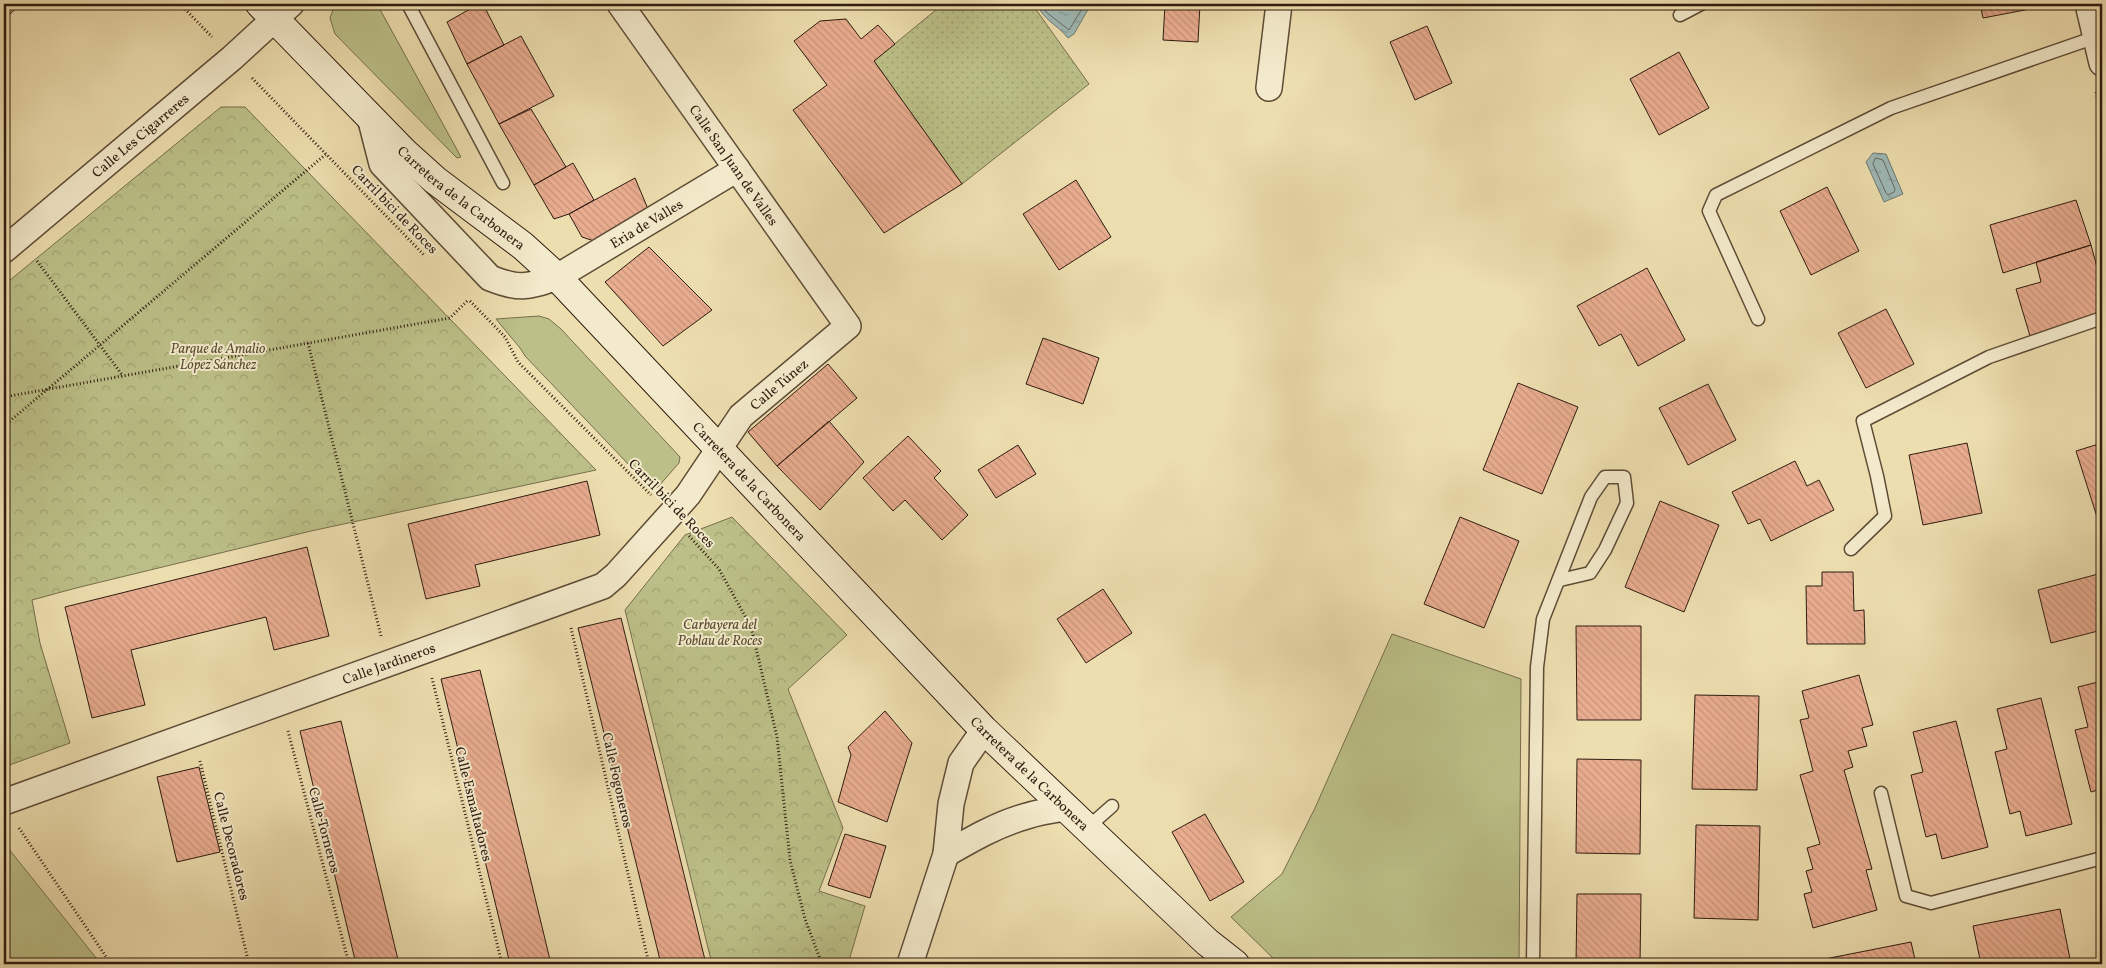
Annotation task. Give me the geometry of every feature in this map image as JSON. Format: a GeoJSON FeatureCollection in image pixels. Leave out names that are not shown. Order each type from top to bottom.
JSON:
{"type":"FeatureCollection","features":[{"type":"Feature","properties":{"kind":"street","name":"Calle San Juan de Valles"},"geometry":{"type":"LineString","coordinates":[[620,4],[848,326]]}},
{"type":"Feature","properties":{"kind":"street"},"geometry":{"type":"LineString","coordinates":[[1269,88],[1279,4]]}},
{"type":"Feature","properties":{"kind":"street"},"geometry":{"type":"LineString","coordinates":[[2088,4],[2102,62]]}},
{"type":"Feature","properties":{"kind":"street","name":"Carretera de la Carbonera"},"geometry":{"type":"LineString","coordinates":[[275,9],[370,117],[435,180],[523,246],[557,277],[984,730],[1086,830],[1207,942],[1235,964]]}},
{"type":"Feature","properties":{"kind":"street","name":"Calle Les Cigarreres"},"geometry":{"type":"LineString","coordinates":[[11,244],[232,58],[275,9]]}},
{"type":"Feature","properties":{"kind":"street","name":"Eria de Valles"},"geometry":{"type":"LineString","coordinates":[[370,117],[382,164],[490,278],[512,287],[532,285],[557,277],[736,169]]}},
{"type":"Feature","properties":{"kind":"street","name":"Calle Túnez"},"geometry":{"type":"LineString","coordinates":[[719,448],[740,416],[848,326]]}},
{"type":"Feature","properties":{"kind":"street","name":"Calle Jardineros"},"geometry":{"type":"LineString","coordinates":[[9,812],[193,733],[604,586],[688,495],[719,448]]}},
{"type":"Feature","properties":{"kind":"street"},"geometry":{"type":"LineString","coordinates":[[910,964],[946,854],[951,804],[961,763],[984,730]]}},
{"type":"Feature","properties":{"kind":"street"},"geometry":{"type":"LineString","coordinates":[[946,854],[983,833],[1012,821],[1028,815],[1065,808]]}},
{"type":"Feature","properties":{"kind":"lane"},"geometry":{"type":"LineString","coordinates":[[408,4],[503,183]]}},
{"type":"Feature","properties":{"kind":"lane"},"geometry":{"type":"LineString","coordinates":[[1680,15],[1701,4]]}},
{"type":"Feature","properties":{"kind":"lane"},"geometry":{"type":"LineString","coordinates":[[1758,319],[1709,211],[1716,195],[1891,108],[2096,37]]}},
{"type":"Feature","properties":{"kind":"lane"},"geometry":{"type":"LineString","coordinates":[[1851,549],[1885,516],[1878,476],[1863,421],[1990,357],[2102,318]]}},
{"type":"Feature","properties":{"kind":"lane"},"geometry":{"type":"LineString","coordinates":[[1533,964],[1537,667],[1543,619],[1560,580],[1591,497],[1605,477],[1624,477],[1627,503],[1605,550],[1590,573],[1560,580]]}},
{"type":"Feature","properties":{"kind":"lane"},"geometry":{"type":"LineString","coordinates":[[1881,793],[1906,896],[1931,903],[2102,858]]}},
{"type":"Feature","properties":{"kind":"lane"},"geometry":{"type":"LineString","coordinates":[[1086,830],[1112,806]]}},
{"type":"Feature","properties":{"kind":"path","name":"Carril bici de Roces"},"geometry":{"type":"LineString","coordinates":[[100,345],[326,154],[428,258]]}},
{"type":"Feature","properties":{"kind":"path"},"geometry":{"type":"LineString","coordinates":[[11,244],[100,345],[124,376]]}},
{"type":"Feature","properties":{"kind":"path","name":"Carril bici de Roces"},"geometry":{"type":"LineString","coordinates":[[461,293],[505,337],[518,362],[670,515],[719,569],[751,627],[777,737],[790,860],[805,919],[822,964]]}},
{"type":"Feature","properties":{"kind":"path"},"geometry":{"type":"LineString","coordinates":[[4,397],[450,318],[468,300]]}},
{"type":"Feature","properties":{"kind":"path"},"geometry":{"type":"LineString","coordinates":[[308,343],[388,663]]}},
{"type":"Feature","properties":{"kind":"path"},"geometry":{"type":"LineString","coordinates":[[4,426],[100,345]]}},
{"type":"Feature","properties":{"kind":"path","name":"Calle Fogoneros"},"geometry":{"type":"LineString","coordinates":[[564,600],[649,964]]}},
{"type":"Feature","properties":{"kind":"path","name":"Calle Esmaltadores"},"geometry":{"type":"LineString","coordinates":[[425,650],[502,964]]}},
{"type":"Feature","properties":{"kind":"path","name":"Calle Torneros"},"geometry":{"type":"LineString","coordinates":[[280,702],[348,964]]}},
{"type":"Feature","properties":{"kind":"path","name":"Calle Decoradores"},"geometry":{"type":"LineString","coordinates":[[193,733],[249,964]]}},
{"type":"Feature","properties":{"kind":"path"},"geometry":{"type":"LineString","coordinates":[[9,812],[111,964]]}},
{"type":"Feature","properties":{"kind":"green space"},"geometry":{"type":"Polygon","coordinates":[[[335,4],[377,4],[461,157],[457,158],[335,34],[330,18],[335,4]]]}},
{"type":"Feature","properties":{"kind":"green space"},"geometry":{"type":"Polygon","coordinates":[[[943,4],[1032,4],[1089,84],[962,184],[874,61],[943,4]]]}},
{"type":"Feature","properties":{"kind":"green space","name":"Parque de Amalio López Sánchez"},"geometry":{"type":"Polygon","coordinates":[[[221,107],[245,107],[596,470],[311,531],[32,600],[40,643],[70,743],[4,767],[4,285],[221,107]]]}},
{"type":"Feature","properties":{"kind":"green space"},"geometry":{"type":"Polygon","coordinates":[[[539,316],[549,319],[561,329],[680,457],[679,463],[658,487],[651,488],[525,356],[496,319],[539,316]]]}},
{"type":"Feature","properties":{"kind":"green space","name":"Carbayera del Poblau de Roces"},"geometry":{"type":"Polygon","coordinates":[[[732,517],[847,635],[788,689],[843,828],[819,891],[865,906],[848,964],[712,964],[625,610],[685,535],[732,517]]]}},
{"type":"Feature","properties":{"kind":"green space"},"geometry":{"type":"Polygon","coordinates":[[[1392,634],[1521,679],[1519,964],[1279,964],[1231,917],[1282,874],[1315,808],[1392,634]]]}},
{"type":"Feature","properties":{"kind":"green space"},"geometry":{"type":"Polygon","coordinates":[[[4,843],[101,964],[4,964],[4,843]]]}},
{"type":"Feature","properties":{"kind":"water"},"geometry":{"type":"Polygon","coordinates":[[[1037,4],[1088,4],[1090,6],[1074,34],[1068,38],[1043,15],[1037,4]]]}},
{"type":"Feature","properties":{"kind":"water"},"geometry":{"type":"Polygon","coordinates":[[[1873,153],[1886,154],[1903,194],[1884,202],[1866,162],[1873,153]]]}},
{"type":"Feature","properties":{"kind":"building"},"geometry":{"type":"Polygon","coordinates":[[[4,4],[21,4],[10,14],[4,11],[4,4]]]}},
{"type":"Feature","properties":{"kind":"building"},"geometry":{"type":"Polygon","coordinates":[[[479,4],[483,4],[504,45],[467,64],[447,22],[479,4]]]}},
{"type":"Feature","properties":{"kind":"building"},"geometry":{"type":"Polygon","coordinates":[[[1165,4],[1200,4],[1198,42],[1163,40],[1165,4]]]}},
{"type":"Feature","properties":{"kind":"building"},"geometry":{"type":"Polygon","coordinates":[[[1980,4],[2029,4],[2030,9],[1983,18],[1980,4]]]}},
{"type":"Feature","properties":{"kind":"building"},"geometry":{"type":"Polygon","coordinates":[[[846,19],[861,39],[878,25],[895,44],[874,61],[962,184],[884,233],[793,110],[827,85],[794,41],[820,21],[846,19]]]}},
{"type":"Feature","properties":{"kind":"building"},"geometry":{"type":"Polygon","coordinates":[[[1427,26],[1452,83],[1415,100],[1390,42],[1427,26]]]}},
{"type":"Feature","properties":{"kind":"building"},"geometry":{"type":"Polygon","coordinates":[[[521,36],[554,96],[499,124],[467,64],[521,36]]]}},
{"type":"Feature","properties":{"kind":"building"},"geometry":{"type":"Polygon","coordinates":[[[1679,52],[1709,108],[1659,135],[1630,79],[1679,52]]]}},
{"type":"Feature","properties":{"kind":"building"},"geometry":{"type":"Polygon","coordinates":[[[531,109],[566,167],[534,185],[499,124],[531,109]]]}},
{"type":"Feature","properties":{"kind":"building"},"geometry":{"type":"Polygon","coordinates":[[[573,163],[594,200],[569,214],[554,219],[534,185],[573,163]]]}},
{"type":"Feature","properties":{"kind":"building"},"geometry":{"type":"Polygon","coordinates":[[[635,178],[648,209],[594,241],[582,237],[569,214],[635,178]]]}},
{"type":"Feature","properties":{"kind":"building"},"geometry":{"type":"Polygon","coordinates":[[[1076,180],[1111,237],[1059,270],[1023,214],[1076,180]]]}},
{"type":"Feature","properties":{"kind":"building"},"geometry":{"type":"Polygon","coordinates":[[[1827,187],[1859,251],[1811,275],[1780,211],[1827,187]]]}},
{"type":"Feature","properties":{"kind":"building"},"geometry":{"type":"Polygon","coordinates":[[[2076,200],[2091,245],[2003,273],[1990,225],[2076,200]]]}},
{"type":"Feature","properties":{"kind":"building"},"geometry":{"type":"Polygon","coordinates":[[[2091,245],[2102,285],[2102,315],[2030,336],[2016,289],[2041,282],[2036,262],[2091,245]]]}},
{"type":"Feature","properties":{"kind":"building"},"geometry":{"type":"Polygon","coordinates":[[[649,247],[712,310],[663,346],[605,282],[649,247]]]}},
{"type":"Feature","properties":{"kind":"building"},"geometry":{"type":"Polygon","coordinates":[[[1647,268],[1685,340],[1638,366],[1621,334],[1599,346],[1577,306],[1647,268]]]}},
{"type":"Feature","properties":{"kind":"building"},"geometry":{"type":"Polygon","coordinates":[[[1886,309],[1914,364],[1866,388],[1838,333],[1886,309]]]}},
{"type":"Feature","properties":{"kind":"building"},"geometry":{"type":"Polygon","coordinates":[[[1043,338],[1099,358],[1083,404],[1026,384],[1043,338]]]}},
{"type":"Feature","properties":{"kind":"building"},"geometry":{"type":"Polygon","coordinates":[[[828,364],[857,398],[777,466],[748,432],[828,364]]]}},
{"type":"Feature","properties":{"kind":"building"},"geometry":{"type":"Polygon","coordinates":[[[1518,383],[1578,407],[1542,494],[1483,470],[1518,383]]]}},
{"type":"Feature","properties":{"kind":"building"},"geometry":{"type":"Polygon","coordinates":[[[1708,384],[1736,440],[1688,465],[1659,408],[1708,384]]]}},
{"type":"Feature","properties":{"kind":"building"},"geometry":{"type":"Polygon","coordinates":[[[829,421],[864,462],[820,510],[777,466],[829,421]]]}},
{"type":"Feature","properties":{"kind":"building"},"geometry":{"type":"Polygon","coordinates":[[[908,436],[941,471],[934,478],[968,515],[942,540],[905,500],[893,511],[863,478],[908,436]]]}},
{"type":"Feature","properties":{"kind":"building"},"geometry":{"type":"Polygon","coordinates":[[[1967,443],[1982,513],[1923,525],[1909,455],[1967,443]]]}},
{"type":"Feature","properties":{"kind":"building"},"geometry":{"type":"Polygon","coordinates":[[[2102,443],[2102,519],[2098,520],[2076,451],[2102,443]]]}},
{"type":"Feature","properties":{"kind":"building"},"geometry":{"type":"Polygon","coordinates":[[[1018,445],[1036,474],[996,498],[978,470],[1018,445]]]}},
{"type":"Feature","properties":{"kind":"building"},"geometry":{"type":"Polygon","coordinates":[[[1795,461],[1807,486],[1819,480],[1834,510],[1771,541],[1760,519],[1748,524],[1732,492],[1795,461]]]}},
{"type":"Feature","properties":{"kind":"building"},"geometry":{"type":"Polygon","coordinates":[[[587,481],[600,535],[475,565],[480,586],[426,599],[408,524],[587,481]]]}},
{"type":"Feature","properties":{"kind":"building"},"geometry":{"type":"Polygon","coordinates":[[[1660,501],[1719,525],[1684,612],[1625,587],[1660,501]]]}},
{"type":"Feature","properties":{"kind":"building"},"geometry":{"type":"Polygon","coordinates":[[[1460,517],[1519,541],[1484,628],[1424,604],[1460,517]]]}},
{"type":"Feature","properties":{"kind":"building"},"geometry":{"type":"Polygon","coordinates":[[[307,547],[329,636],[274,650],[266,617],[131,650],[145,705],[92,718],[65,607],[307,547]]]}},
{"type":"Feature","properties":{"kind":"building"},"geometry":{"type":"Polygon","coordinates":[[[1822,572],[1853,572],[1854,611],[1864,610],[1865,644],[1807,644],[1806,586],[1822,586],[1822,572]]]}},
{"type":"Feature","properties":{"kind":"building"},"geometry":{"type":"Polygon","coordinates":[[[2102,573],[2102,630],[2051,643],[2038,590],[2102,573]]]}},
{"type":"Feature","properties":{"kind":"building"},"geometry":{"type":"Polygon","coordinates":[[[1103,589],[1132,633],[1086,663],[1057,619],[1103,589]]]}},
{"type":"Feature","properties":{"kind":"building"},"geometry":{"type":"Polygon","coordinates":[[[621,618],[706,964],[661,964],[578,628],[621,618]]]}},
{"type":"Feature","properties":{"kind":"building"},"geometry":{"type":"Polygon","coordinates":[[[1576,626],[1641,626],[1641,720],[1577,720],[1576,626]]]}},
{"type":"Feature","properties":{"kind":"building"},"geometry":{"type":"Polygon","coordinates":[[[480,670],[551,964],[510,964],[441,679],[480,670]]]}},
{"type":"Feature","properties":{"kind":"building"},"geometry":{"type":"Polygon","coordinates":[[[1859,675],[1873,725],[1862,728],[1867,746],[1848,751],[1853,767],[1844,770],[1872,869],[1866,870],[1877,910],[1813,928],[1804,894],[1812,892],[1806,871],[1813,869],[1807,848],[1820,844],[1800,775],[1813,771],[1800,720],[1809,718],[1802,691],[1859,675]]]}},
{"type":"Feature","properties":{"kind":"building"},"geometry":{"type":"Polygon","coordinates":[[[2102,681],[2102,796],[2101,789],[2091,792],[2075,730],[2088,727],[2078,687],[2102,681]]]}},
{"type":"Feature","properties":{"kind":"building"},"geometry":{"type":"Polygon","coordinates":[[[1695,695],[1759,696],[1757,790],[1692,789],[1695,695]]]}},
{"type":"Feature","properties":{"kind":"building"},"geometry":{"type":"Polygon","coordinates":[[[2041,698],[2072,824],[2026,836],[2020,811],[2010,814],[1995,752],[2007,749],[1997,709],[2041,698]]]}},
{"type":"Feature","properties":{"kind":"building"},"geometry":{"type":"Polygon","coordinates":[[[885,711],[912,743],[887,822],[838,802],[851,755],[848,747],[885,711]]]}},
{"type":"Feature","properties":{"kind":"building"},"geometry":{"type":"Polygon","coordinates":[[[341,721],[399,964],[356,964],[300,731],[341,721]]]}},
{"type":"Feature","properties":{"kind":"building"},"geometry":{"type":"Polygon","coordinates":[[[1956,721],[1988,847],[1942,859],[1936,834],[1926,837],[1911,775],[1923,772],[1913,732],[1956,721]]]}},
{"type":"Feature","properties":{"kind":"building"},"geometry":{"type":"Polygon","coordinates":[[[1577,759],[1641,760],[1640,854],[1576,853],[1577,759]]]}},
{"type":"Feature","properties":{"kind":"building"},"geometry":{"type":"Polygon","coordinates":[[[199,767],[220,852],[177,862],[157,777],[199,767]]]}},
{"type":"Feature","properties":{"kind":"building"},"geometry":{"type":"Polygon","coordinates":[[[1205,814],[1244,882],[1210,901],[1172,832],[1205,814]]]}},
{"type":"Feature","properties":{"kind":"building"},"geometry":{"type":"Polygon","coordinates":[[[1696,825],[1760,826],[1758,920],[1694,918],[1696,825]]]}},
{"type":"Feature","properties":{"kind":"building"},"geometry":{"type":"Polygon","coordinates":[[[845,834],[886,846],[870,898],[828,885],[845,834]]]}},
{"type":"Feature","properties":{"kind":"building"},"geometry":{"type":"Polygon","coordinates":[[[1577,894],[1641,894],[1640,964],[1576,964],[1577,894]]]}},
{"type":"Feature","properties":{"kind":"building"},"geometry":{"type":"Polygon","coordinates":[[[2060,909],[2071,964],[2004,964],[2003,962],[1981,964],[1973,926],[2060,909]]]}},
{"type":"Feature","properties":{"kind":"building"},"geometry":{"type":"Polygon","coordinates":[[[1911,942],[1916,964],[1826,964],[1825,959],[1911,942]]]}},
{"type":"Feature","properties":{"kind":"building"},"geometry":{"type":"Polygon","coordinates":[[[1696,962],[1760,964],[1696,964],[1696,962]]]}}]}
